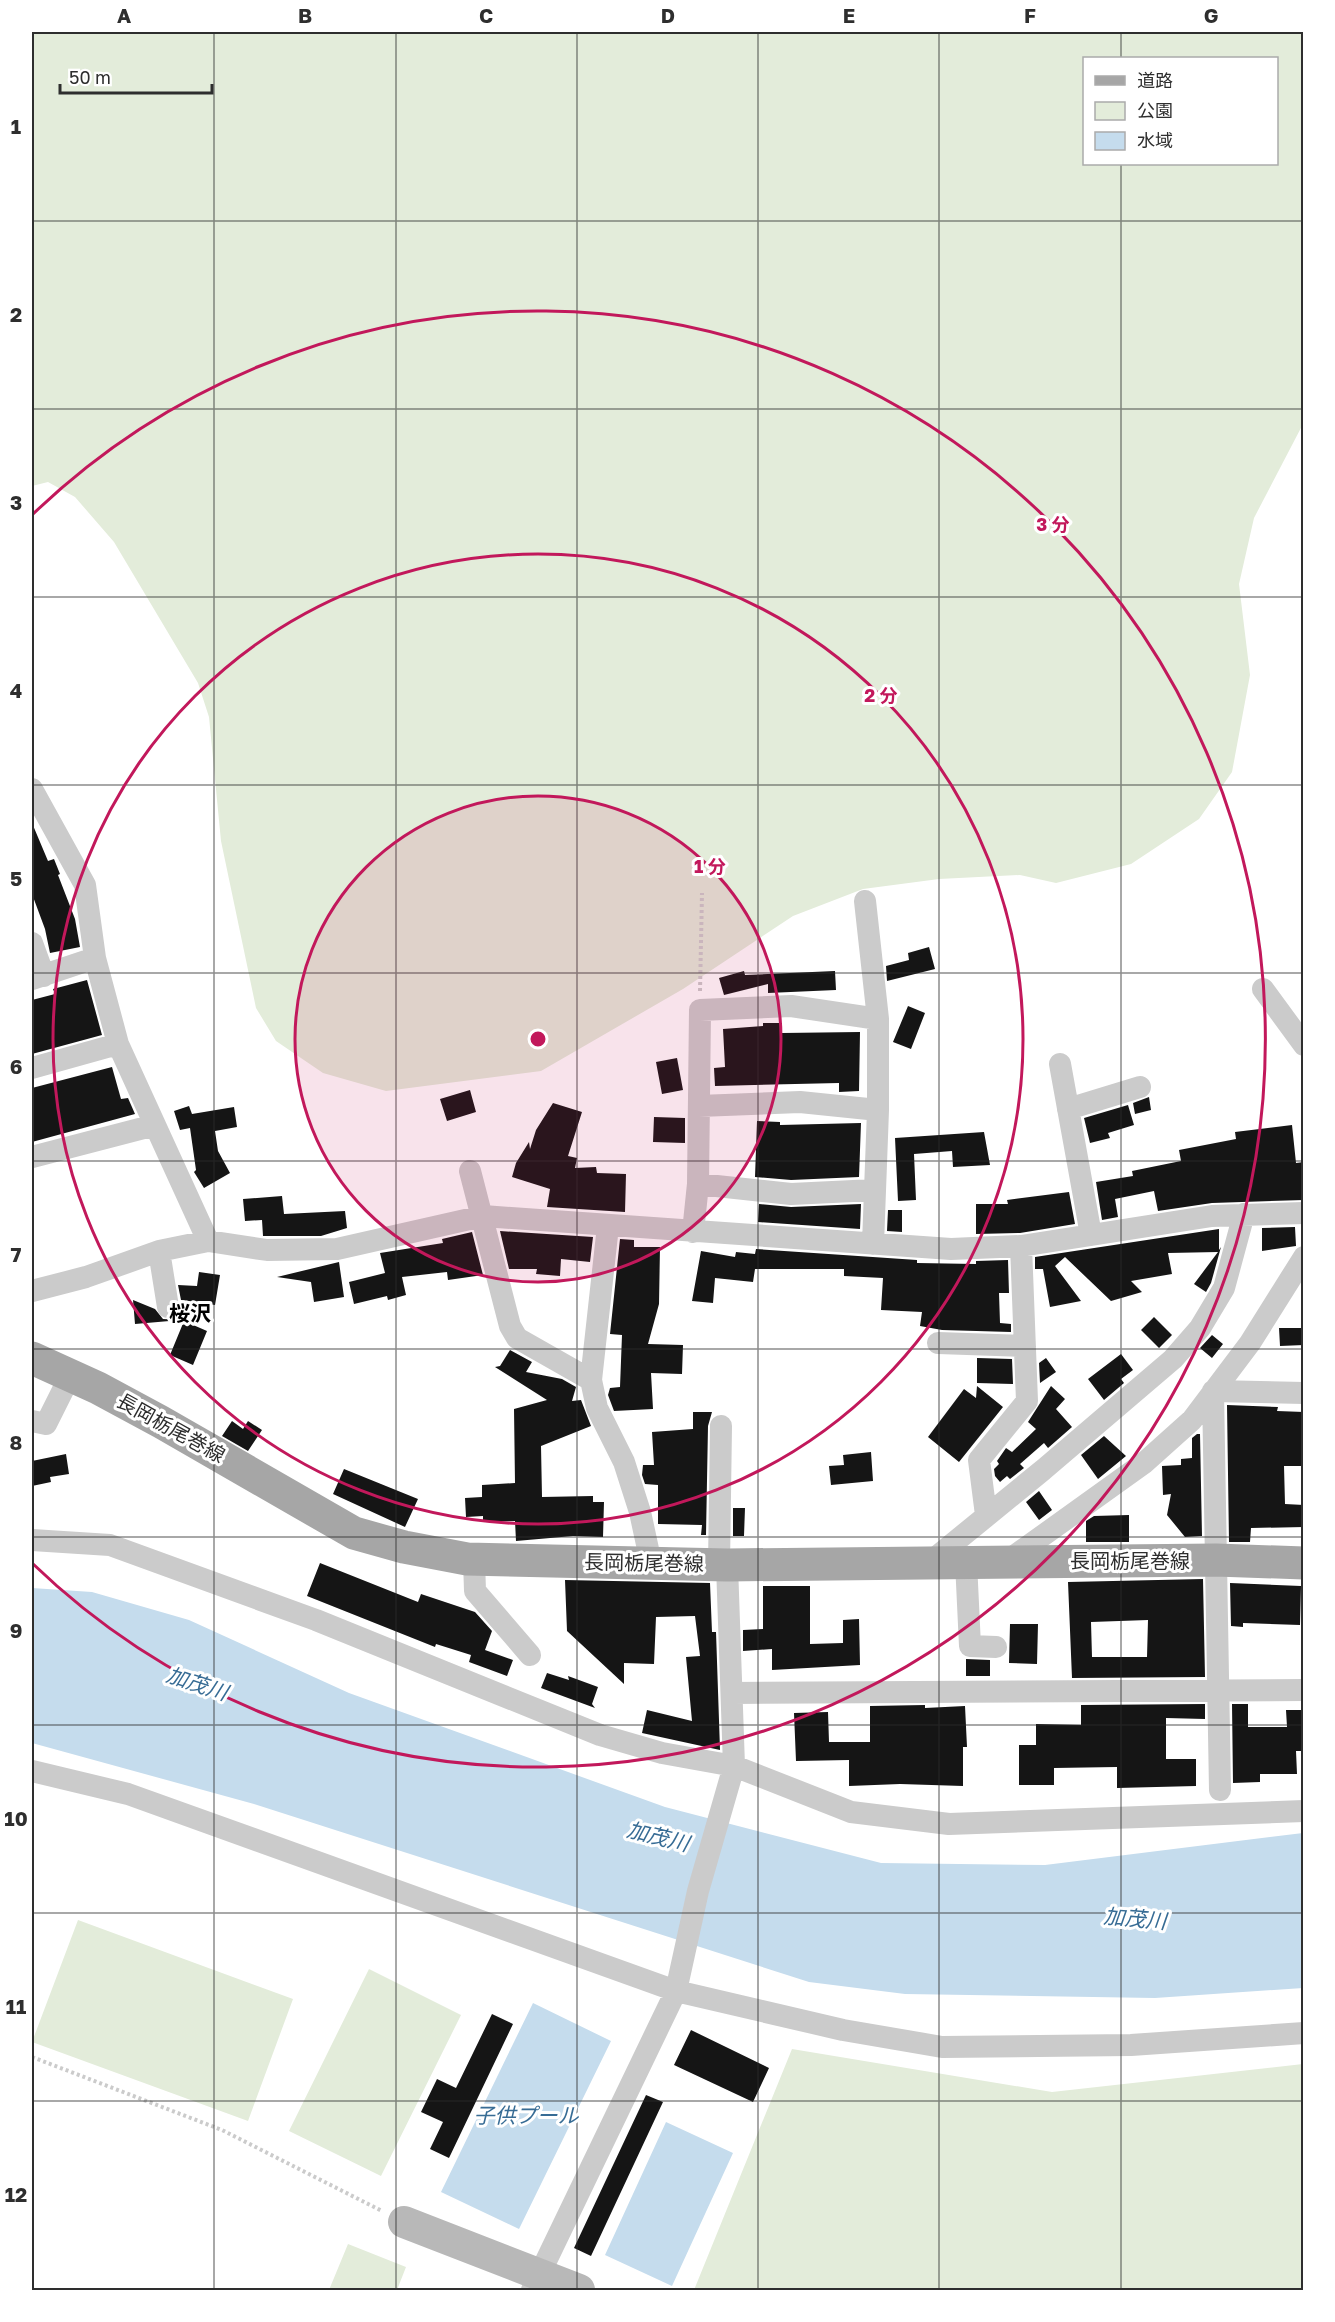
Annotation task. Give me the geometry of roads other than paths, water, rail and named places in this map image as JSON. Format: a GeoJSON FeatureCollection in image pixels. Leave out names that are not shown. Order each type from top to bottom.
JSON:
{"type":"FeatureCollection","features":[{"type":"Feature","properties":{"kind":"main road","name":"長岡栃尾巻線"},"geometry":{"type":"LineString","coordinates":[[32,1358],[161,1422],[354,1533],[404,1547],[474,1560],[723,1565],[1216,1560],[1304,1563]]}},
{"type":"Feature","properties":{"kind":"street"},"geometry":{"type":"LineString","coordinates":[[32,789],[85,885],[95,958],[118,1044],[208,1241]]}},
{"type":"Feature","properties":{"kind":"street"},"geometry":{"type":"LineString","coordinates":[[865,901],[878,1019],[878,1110],[873,1244]]}},
{"type":"Feature","properties":{"kind":"street"},"geometry":{"type":"LineString","coordinates":[[32,943],[38,978],[95,958]]}},
{"type":"Feature","properties":{"kind":"street"},"geometry":{"type":"LineString","coordinates":[[1263,989],[1304,1045]]}},
{"type":"Feature","properties":{"kind":"street"},"geometry":{"type":"LineString","coordinates":[[693,1232],[698,1184],[700,1010],[791,1006],[878,1019]]}},
{"type":"Feature","properties":{"kind":"street"},"geometry":{"type":"LineString","coordinates":[[32,1068],[118,1044]]}},
{"type":"Feature","properties":{"kind":"street"},"geometry":{"type":"LineString","coordinates":[[1060,1064],[1091,1235]]}},
{"type":"Feature","properties":{"kind":"street"},"geometry":{"type":"LineString","coordinates":[[1068,1109],[1140,1087]]}},
{"type":"Feature","properties":{"kind":"street"},"geometry":{"type":"LineString","coordinates":[[699,1106],[800,1102],[878,1110]]}},
{"type":"Feature","properties":{"kind":"street"},"geometry":{"type":"LineString","coordinates":[[32,1157],[154,1125]]}},
{"type":"Feature","properties":{"kind":"street"},"geometry":{"type":"LineString","coordinates":[[470,1171],[510,1326],[517,1338],[591,1380]]}},
{"type":"Feature","properties":{"kind":"street"},"geometry":{"type":"LineString","coordinates":[[698,1184],[791,1194],[874,1190]]}},
{"type":"Feature","properties":{"kind":"street"},"geometry":{"type":"LineString","coordinates":[[32,1292],[86,1277],[159,1251],[208,1241],[267,1250],[337,1249],[483,1216],[951,1249],[1021,1246],[1180,1220],[1244,1214],[1304,1213]]}},
{"type":"Feature","properties":{"kind":"street"},"geometry":{"type":"LineString","coordinates":[[929,1563],[1173,1359],[1200,1328],[1224,1288],[1244,1214]]}},
{"type":"Feature","properties":{"kind":"street"},"geometry":{"type":"LineString","coordinates":[[608,1226],[591,1380],[597,1408],[627,1472],[640,1512],[651,1563]]}},
{"type":"Feature","properties":{"kind":"street"},"geometry":{"type":"LineString","coordinates":[[986,1515],[979,1460],[1027,1401],[1021,1246]]}},
{"type":"Feature","properties":{"kind":"street"},"geometry":{"type":"LineString","coordinates":[[159,1251],[168,1307]]}},
{"type":"Feature","properties":{"kind":"street"},"geometry":{"type":"LineString","coordinates":[[1006,1562],[1144,1463],[1192,1420],[1250,1343],[1304,1257]]}},
{"type":"Feature","properties":{"kind":"street"},"geometry":{"type":"LineString","coordinates":[[938,1344],[1025,1346]]}},
{"type":"Feature","properties":{"kind":"street"},"geometry":{"type":"LineString","coordinates":[[32,1421],[46,1424],[70,1376]]}},
{"type":"Feature","properties":{"kind":"street"},"geometry":{"type":"LineString","coordinates":[[1213,1391],[1304,1393]]}},
{"type":"Feature","properties":{"kind":"street"},"geometry":{"type":"LineString","coordinates":[[1213,1391],[1220,1790]]}},
{"type":"Feature","properties":{"kind":"street"},"geometry":{"type":"LineString","coordinates":[[536,2283],[676,1991],[698,1891],[734,1766],[732,1693],[723,1565],[721,1426]]}},
{"type":"Feature","properties":{"kind":"street"},"geometry":{"type":"LineString","coordinates":[[32,1540],[110,1545],[316,1620],[600,1735],[662,1753],[734,1766],[851,1812],[949,1824],[1304,1811]]}},
{"type":"Feature","properties":{"kind":"street"},"geometry":{"type":"LineString","coordinates":[[474,1560],[475,1591],[530,1655]]}},
{"type":"Feature","properties":{"kind":"street"},"geometry":{"type":"LineString","coordinates":[[966,1562],[970,1646],[996,1647]]}},
{"type":"Feature","properties":{"kind":"street"},"geometry":{"type":"LineString","coordinates":[[732,1693],[1304,1690]]}},
{"type":"Feature","properties":{"kind":"street"},"geometry":{"type":"LineString","coordinates":[[32,1771],[128,1794],[676,1991],[843,2030],[942,2047],[1131,2045],[1304,2033]]}},
{"type":"Feature","properties":{"kind":"street"},"geometry":{"type":"LineString","coordinates":[[404,2222],[536,2283],[579,2290]]}},
{"type":"Feature","properties":{"kind":"water","name":"加茂川"},"geometry":{"type":"Polygon","coordinates":[[[32,1588],[92,1592],[189,1620],[349,1693],[665,1807],[881,1863],[1045,1865],[1303,1833],[1303,1988],[1155,1998],[905,1994],[809,1982],[254,1804],[32,1743],[32,1588]]]}},
{"type":"Feature","properties":{"kind":"water","name":"子供プール"},"geometry":{"type":"Polygon","coordinates":[[[533,2003],[611,2041],[519,2229],[441,2192],[533,2003]]]}},
{"type":"Feature","properties":{"kind":"water"},"geometry":{"type":"Polygon","coordinates":[[[666,2122],[733,2153],[672,2286],[605,2255],[666,2122]]]}},
{"type":"Feature","properties":{"kind":"district","name":"桜沢"},"geometry":{"type":"Point","coordinates":[190,1314]}}]}
